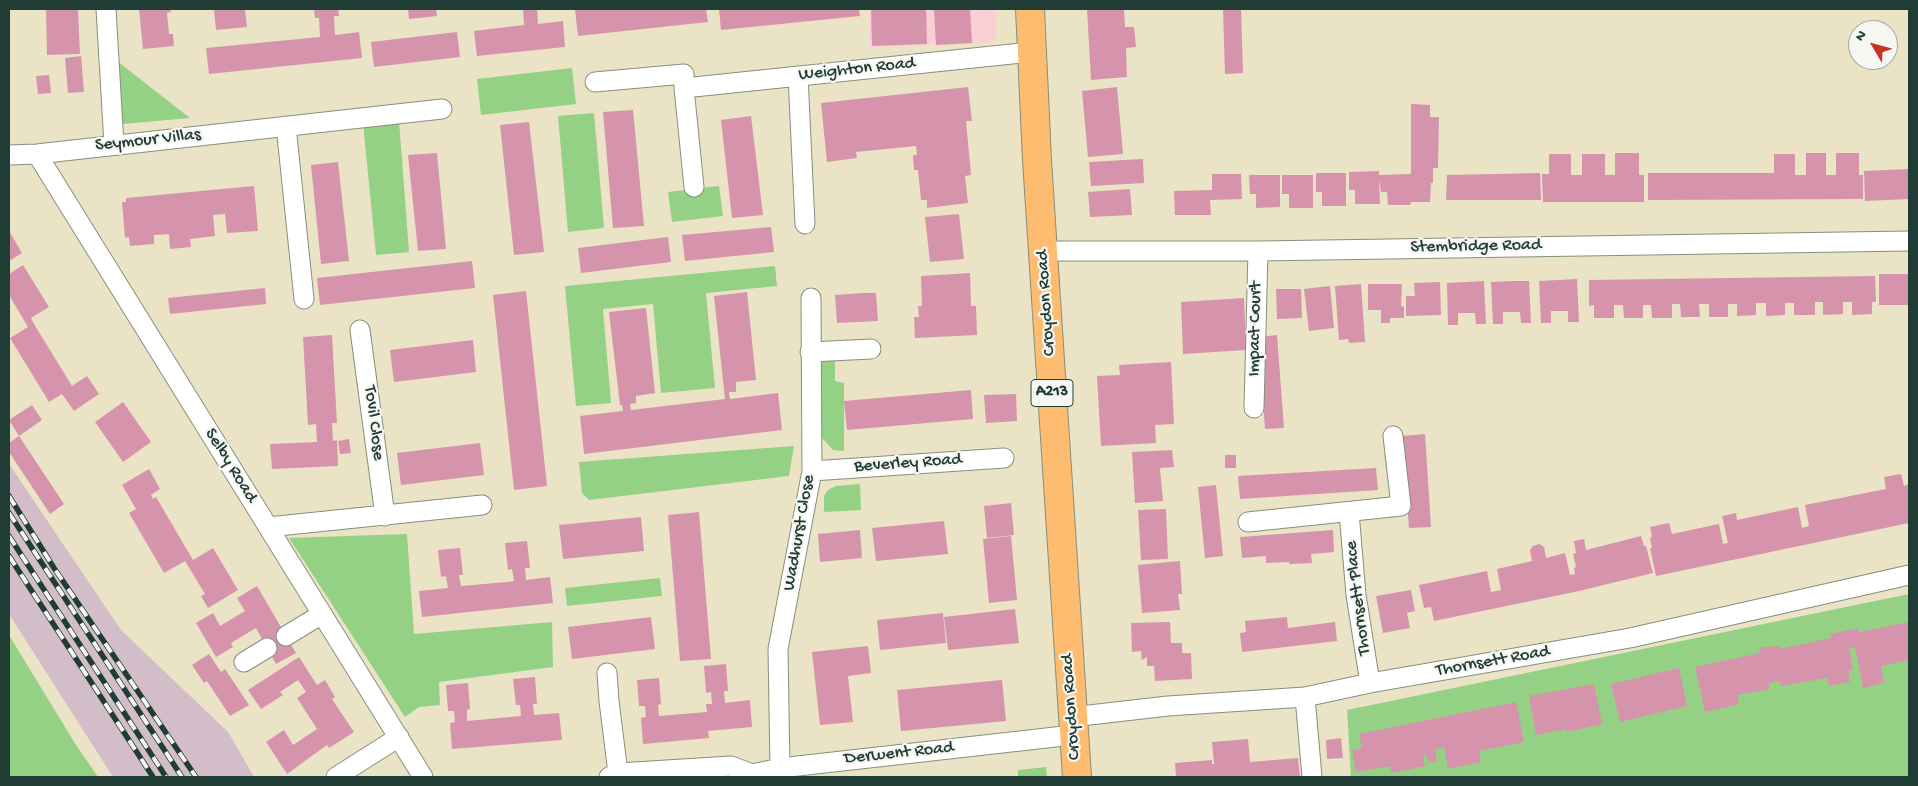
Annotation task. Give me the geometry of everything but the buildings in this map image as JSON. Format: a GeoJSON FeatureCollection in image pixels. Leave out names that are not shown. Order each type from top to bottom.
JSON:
{"type":"FeatureCollection","features":[{"type":"Feature","properties":{"kind":"main road","name":"Croydon Road"},"geometry":{"type":"LineString","coordinates":[[1030,9],[1043,250],[1077,777]]}},
{"type":"Feature","properties":{"kind":"street"},"geometry":{"type":"LineString","coordinates":[[106,9],[114,145]]}},
{"type":"Feature","properties":{"kind":"street","name":"Weighton Road"},"geometry":{"type":"LineString","coordinates":[[684,88],[1031,52]]}},
{"type":"Feature","properties":{"kind":"street"},"geometry":{"type":"LineString","coordinates":[[595,82],[684,74],[694,187]]}},
{"type":"Feature","properties":{"kind":"street"},"geometry":{"type":"LineString","coordinates":[[798,76],[805,224]]}},
{"type":"Feature","properties":{"kind":"street","name":"Seymour Villas"},"geometry":{"type":"LineString","coordinates":[[9,155],[38,154],[442,109]]}},
{"type":"Feature","properties":{"kind":"street"},"geometry":{"type":"LineString","coordinates":[[286,126],[304,299]]}},
{"type":"Feature","properties":{"kind":"street","name":"Selby Road"},"geometry":{"type":"LineString","coordinates":[[38,154],[424,777]]}},
{"type":"Feature","properties":{"kind":"street","name":"Stembridge Road"},"geometry":{"type":"LineString","coordinates":[[1043,250],[1258,251],[1909,241]]}},
{"type":"Feature","properties":{"kind":"street","name":"Impact Court"},"geometry":{"type":"LineString","coordinates":[[1254,408],[1258,251]]}},
{"type":"Feature","properties":{"kind":"street","name":"Wadhurst Close"},"geometry":{"type":"LineString","coordinates":[[780,768],[778,649],[812,470],[811,298]]}},
{"type":"Feature","properties":{"kind":"street","name":"Tovil Close"},"geometry":{"type":"LineString","coordinates":[[360,330],[385,516]]}},
{"type":"Feature","properties":{"kind":"street"},"geometry":{"type":"LineString","coordinates":[[810,352],[871,349]]}},
{"type":"Feature","properties":{"kind":"street"},"geometry":{"type":"LineString","coordinates":[[1248,522],[1401,506],[1393,436]]}},
{"type":"Feature","properties":{"kind":"street","name":"Beverley Road"},"geometry":{"type":"LineString","coordinates":[[812,470],[1004,458]]}},
{"type":"Feature","properties":{"kind":"street"},"geometry":{"type":"LineString","coordinates":[[268,527],[482,505]]}},
{"type":"Feature","properties":{"kind":"street","name":"Thornsett Place"},"geometry":{"type":"LineString","coordinates":[[1349,512],[1356,595],[1370,683]]}},
{"type":"Feature","properties":{"kind":"street","name":"Thornsett Road"},"geometry":{"type":"LineString","coordinates":[[1073,726],[1168,706],[1304,697],[1370,683],[1630,638],[1909,575]]}},
{"type":"Feature","properties":{"kind":"street"},"geometry":{"type":"LineString","coordinates":[[286,636],[322,614]]}},
{"type":"Feature","properties":{"kind":"street"},"geometry":{"type":"LineString","coordinates":[[244,662],[267,648]]}},
{"type":"Feature","properties":{"kind":"street"},"geometry":{"type":"LineString","coordinates":[[607,673],[613,775]]}},
{"type":"Feature","properties":{"kind":"street"},"geometry":{"type":"LineString","coordinates":[[1304,697],[1312,777]]}},
{"type":"Feature","properties":{"kind":"street","name":"Derwent Road"},"geometry":{"type":"LineString","coordinates":[[613,775],[731,766],[752,774],[780,768],[1073,726]]}},
{"type":"Feature","properties":{"kind":"street"},"geometry":{"type":"LineString","coordinates":[[336,777],[399,737]]}},
{"type":"Feature","properties":{"kind":"shaded area"},"geometry":{"type":"Polygon","coordinates":[[[870,9],[996,9],[996,40],[987,43],[870,47],[870,9]]]}},
{"type":"Feature","properties":{"kind":"shaded area"},"geometry":{"type":"Polygon","coordinates":[[[9,464],[121,630],[228,732],[254,777],[113,777],[9,614],[9,464]]]}},
{"type":"Feature","properties":{"kind":"green space"},"geometry":{"type":"Polygon","coordinates":[[[117,61],[190,118],[123,124],[117,61]]]}},
{"type":"Feature","properties":{"kind":"green space"},"geometry":{"type":"Polygon","coordinates":[[[572,68],[576,104],[481,115],[477,79],[572,68]]]}},
{"type":"Feature","properties":{"kind":"green space"},"geometry":{"type":"Polygon","coordinates":[[[594,113],[604,228],[568,232],[558,116],[594,113]]]}},
{"type":"Feature","properties":{"kind":"green space"},"geometry":{"type":"Polygon","coordinates":[[[399,120],[409,252],[376,255],[363,123],[399,120]]]}},
{"type":"Feature","properties":{"kind":"green space"},"geometry":{"type":"Polygon","coordinates":[[[719,186],[723,216],[672,222],[668,192],[719,186]]]}},
{"type":"Feature","properties":{"kind":"green space"},"geometry":{"type":"Polygon","coordinates":[[[775,266],[777,286],[706,293],[715,388],[661,393],[653,304],[603,309],[611,403],[576,406],[565,286],[775,266]]]}},
{"type":"Feature","properties":{"kind":"green space"},"geometry":{"type":"Polygon","coordinates":[[[823,356],[835,357],[835,381],[844,383],[844,451],[833,450],[821,437],[816,363],[823,356]]]}},
{"type":"Feature","properties":{"kind":"green space"},"geometry":{"type":"Polygon","coordinates":[[[794,446],[789,476],[589,500],[582,493],[579,462],[794,446]]]}},
{"type":"Feature","properties":{"kind":"green space"},"geometry":{"type":"Polygon","coordinates":[[[860,484],[861,510],[824,512],[824,496],[828,490],[836,486],[860,484]]]}},
{"type":"Feature","properties":{"kind":"green space"},"geometry":{"type":"Polygon","coordinates":[[[407,534],[414,634],[552,622],[553,667],[439,682],[440,705],[419,707],[405,717],[289,538],[407,534]]]}},
{"type":"Feature","properties":{"kind":"green space"},"geometry":{"type":"Polygon","coordinates":[[[660,578],[662,596],[567,606],[565,588],[660,578]]]}},
{"type":"Feature","properties":{"kind":"green space"},"geometry":{"type":"Polygon","coordinates":[[[1909,594],[1909,777],[1351,777],[1347,710],[1909,594]]]}},
{"type":"Feature","properties":{"kind":"green space"},"geometry":{"type":"Polygon","coordinates":[[[9,635],[76,745],[98,777],[9,777],[9,635]]]}},
{"type":"Feature","properties":{"kind":"green space"},"geometry":{"type":"Polygon","coordinates":[[[1046,767],[1047,777],[1018,777],[1018,770],[1046,767]]]}},
{"type":"Feature","properties":{"kind":"railway"},"geometry":{"type":"LineString","coordinates":[[9,496],[54,568],[196,777]]}},
{"type":"Feature","properties":{"kind":"railway"},"geometry":{"type":"LineString","coordinates":[[9,513],[182,777]]}},
{"type":"Feature","properties":{"kind":"railway"},"geometry":{"type":"LineString","coordinates":[[9,536],[166,777]]}},
{"type":"Feature","properties":{"kind":"railway"},"geometry":{"type":"LineString","coordinates":[[9,556],[153,777]]}}]}
